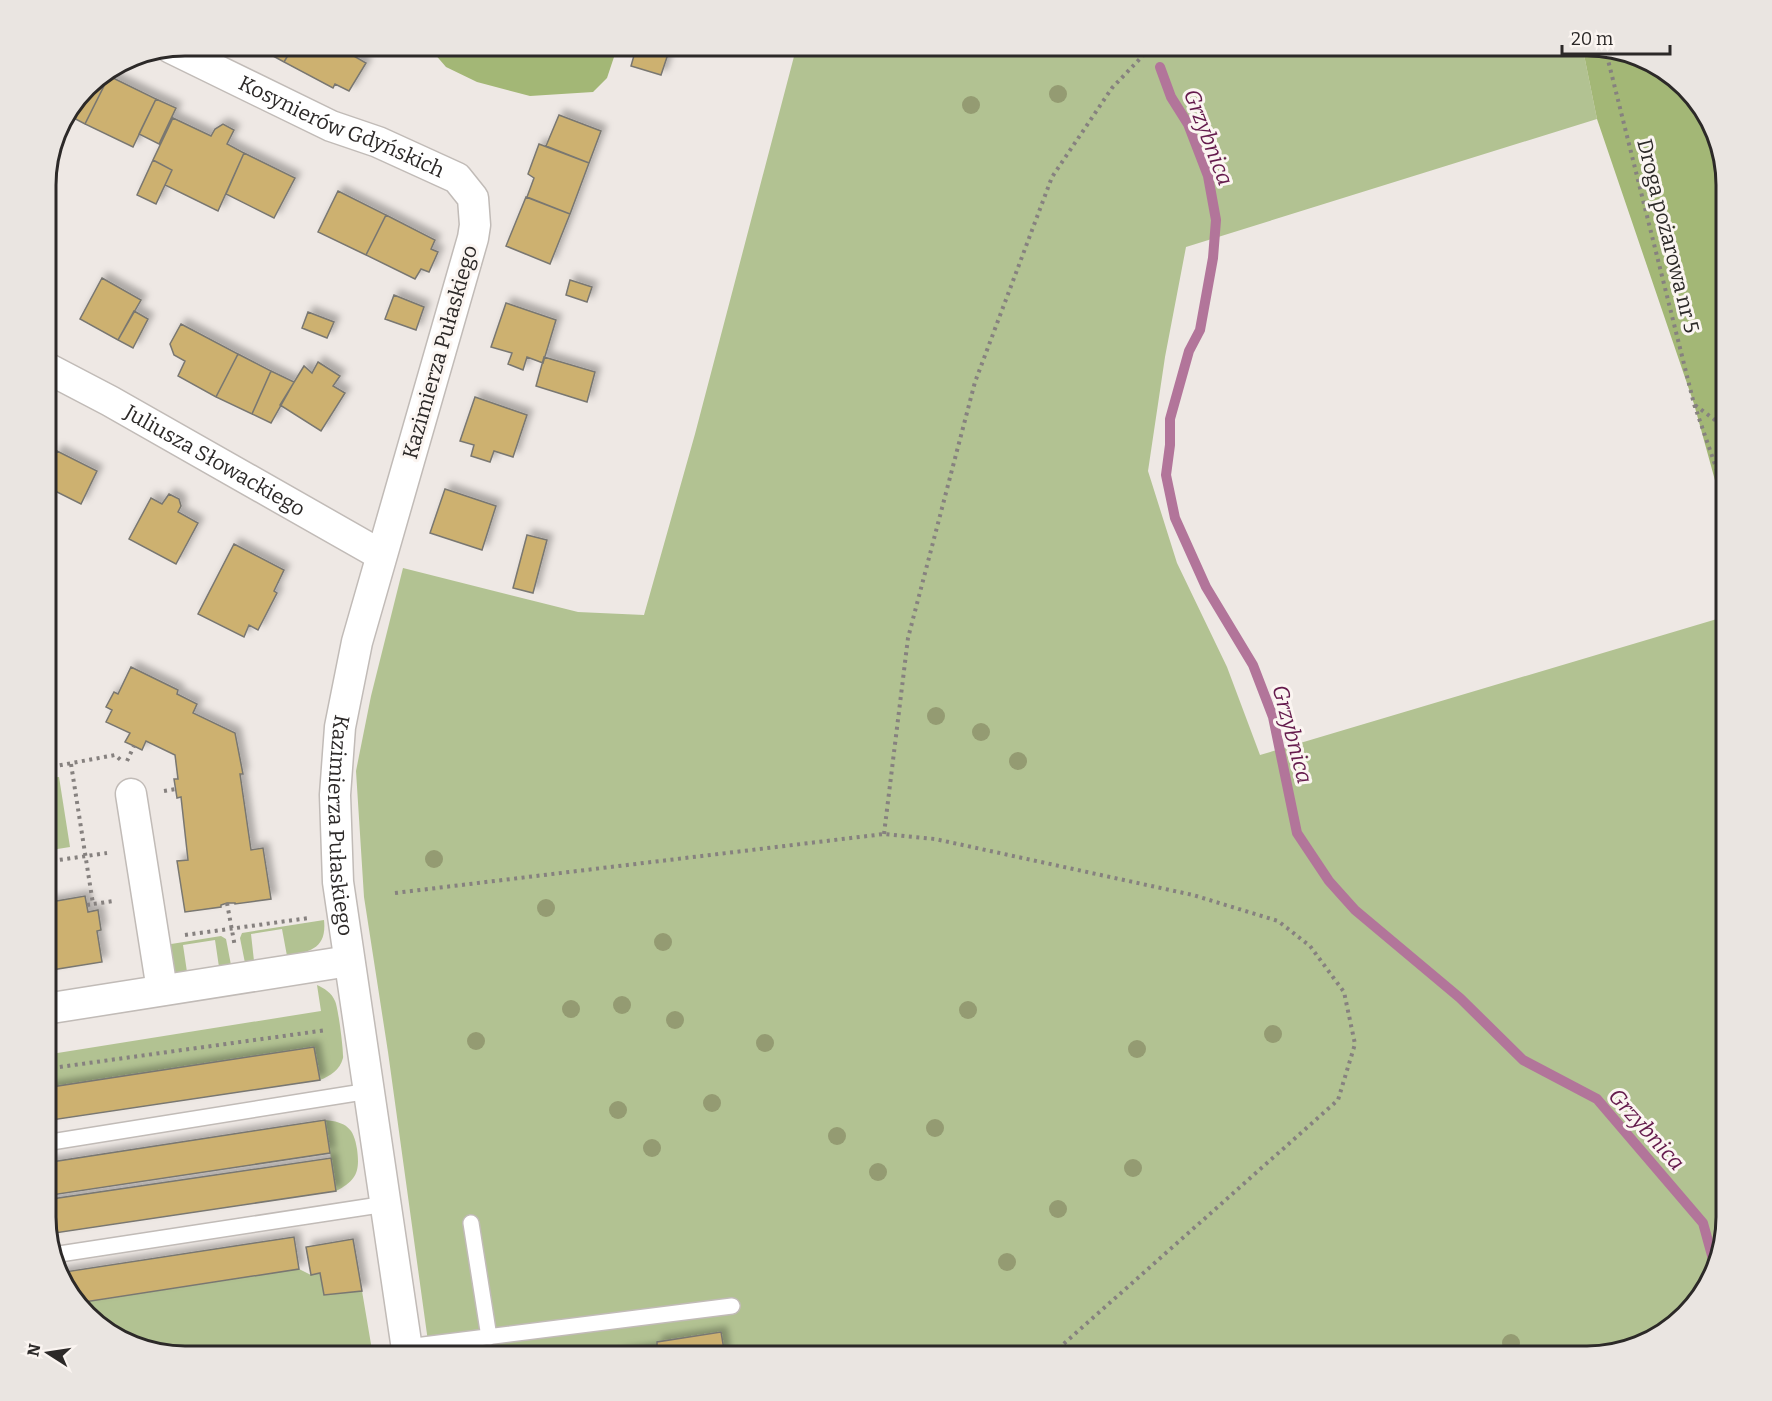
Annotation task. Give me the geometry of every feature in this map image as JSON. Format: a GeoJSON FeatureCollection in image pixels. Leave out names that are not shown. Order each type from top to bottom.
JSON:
{"type":"FeatureCollection","features":[{"type":"Feature","properties":{"kind":"street","name":"Kosynierów Gdyńskich"},"geometry":{"type":"LineString","coordinates":[[187,56],[331,126],[378,142],[457,178],[472,198]]}},
{"type":"Feature","properties":{"kind":"street","name":"Kazimierza Pułaskiego"},"geometry":{"type":"LineString","coordinates":[[407,1346],[338,882],[335,795],[340,727],[357,642],[473,238],[476,225],[472,198]]}},
{"type":"Feature","properties":{"kind":"street","name":"Juliusza Słowackiego"},"geometry":{"type":"LineString","coordinates":[[56,374],[110,401],[381,555]]}},
{"type":"Feature","properties":{"kind":"street"},"geometry":{"type":"LineString","coordinates":[[131,794],[162,990]]}},
{"type":"Feature","properties":{"kind":"street"},"geometry":{"type":"LineString","coordinates":[[56,1007],[349,961]]}},
{"type":"Feature","properties":{"kind":"lane"},"geometry":{"type":"LineString","coordinates":[[56,1141],[369,1091]]}},
{"type":"Feature","properties":{"kind":"lane"},"geometry":{"type":"LineString","coordinates":[[61,1255],[386,1204]]}},
{"type":"Feature","properties":{"kind":"lane"},"geometry":{"type":"LineString","coordinates":[[471,1223],[489,1337]]}},
{"type":"Feature","properties":{"kind":"lane"},"geometry":{"type":"LineString","coordinates":[[440,1346],[489,1337],[732,1306]]}},
{"type":"Feature","properties":{"kind":"path"},"geometry":{"type":"LineString","coordinates":[[884,834],[908,638],[975,382],[1052,177],[1112,88],[1143,56]]}},
{"type":"Feature","properties":{"kind":"path","name":"Droga pożarowa nr 5"},"geometry":{"type":"LineString","coordinates":[[1607,57],[1694,404],[1716,468]]}},
{"type":"Feature","properties":{"kind":"path"},"geometry":{"type":"LineString","coordinates":[[1694,404],[1716,421]]}},
{"type":"Feature","properties":{"kind":"path"},"geometry":{"type":"LineString","coordinates":[[126,764],[134,746]]}},
{"type":"Feature","properties":{"kind":"path"},"geometry":{"type":"LineString","coordinates":[[56,766],[115,756]]}},
{"type":"Feature","properties":{"kind":"path"},"geometry":{"type":"LineString","coordinates":[[71,764],[93,904]]}},
{"type":"Feature","properties":{"kind":"path"},"geometry":{"type":"LineString","coordinates":[[394,893],[884,834],[935,839],[1169,890],[1278,921],[1310,946],[1344,992],[1355,1044],[1338,1100],[1061,1346]]}},
{"type":"Feature","properties":{"kind":"path"},"geometry":{"type":"LineString","coordinates":[[56,860],[140,848]]}},
{"type":"Feature","properties":{"kind":"path"},"geometry":{"type":"LineString","coordinates":[[87,905],[147,896]]}},
{"type":"Feature","properties":{"kind":"path"},"geometry":{"type":"LineString","coordinates":[[227,903],[239,978]]}},
{"type":"Feature","properties":{"kind":"path"},"geometry":{"type":"LineString","coordinates":[[180,936],[343,913]]}},
{"type":"Feature","properties":{"kind":"path"},"geometry":{"type":"LineString","coordinates":[[56,1067],[359,1026]]}},
{"type":"Feature","properties":{"kind":"green space"},"geometry":{"type":"Polygon","coordinates":[[[436,56],[614,56],[607,78],[593,92],[530,96],[477,82],[446,67],[436,56]]]}},
{"type":"Feature","properties":{"kind":"green space"},"geometry":{"type":"Polygon","coordinates":[[[794,56],[1584,56],[1597,119],[1186,247],[1165,357],[1148,471],[1177,563],[1227,667],[1260,755],[1716,619],[1716,1216],[1714,1242],[1707,1266],[1695,1288],[1679,1308],[1659,1324],[1629,1339],[1588,1346],[429,1346],[364,897],[356,771],[371,696],[403,568],[578,612],[644,615],[695,434],[794,56]]]}},
{"type":"Feature","properties":{"kind":"green space"},"geometry":{"type":"Polygon","coordinates":[[[1584,56],[1613,58],[1629,62],[1666,82],[1695,113],[1707,135],[1714,159],[1716,184],[1716,484],[1694,404],[1597,119],[1584,56]]]}},
{"type":"Feature","properties":{"kind":"green space"},"geometry":{"type":"Polygon","coordinates":[[[56,777],[59,777],[70,847],[56,849],[56,777]]]}},
{"type":"Feature","properties":{"kind":"green space"},"geometry":{"type":"Polygon","coordinates":[[[324,920],[323,937],[316,947],[287,956],[282,929],[251,934],[254,961],[245,963],[240,938],[242,933],[324,920]]]}},
{"type":"Feature","properties":{"kind":"green space"},"geometry":{"type":"Polygon","coordinates":[[[221,936],[226,939],[231,965],[219,967],[215,940],[183,945],[187,972],[173,972],[165,945],[221,936]]]}},
{"type":"Feature","properties":{"kind":"green space"},"geometry":{"type":"Polygon","coordinates":[[[317,985],[328,991],[335,1001],[343,1054],[342,1062],[337,1069],[320,1080],[314,1047],[56,1086],[56,1053],[321,1011],[317,985]]]}},
{"type":"Feature","properties":{"kind":"green space"},"geometry":{"type":"Polygon","coordinates":[[[325,1120],[338,1122],[348,1127],[354,1136],[357,1149],[356,1174],[349,1183],[336,1191],[325,1120]]]}},
{"type":"Feature","properties":{"kind":"green space"},"geometry":{"type":"Polygon","coordinates":[[[299,1269],[311,1275],[320,1273],[324,1295],[362,1291],[371,1346],[184,1346],[159,1343],[143,1339],[113,1324],[88,1302],[299,1269]]]}},
{"type":"Feature","properties":{"kind":"building"},"geometry":{"type":"Polygon","coordinates":[[[273,56],[288,56],[284,62],[273,56]]]}},
{"type":"Feature","properties":{"kind":"building"},"geometry":{"type":"Polygon","coordinates":[[[288,56],[354,56],[366,63],[349,91],[335,84],[333,88],[284,62],[288,56]]]}},
{"type":"Feature","properties":{"kind":"building"},"geometry":{"type":"Polygon","coordinates":[[[634,56],[667,56],[661,75],[631,66],[634,56]]]}},
{"type":"Feature","properties":{"kind":"building"},"geometry":{"type":"Polygon","coordinates":[[[112,78],[156,99],[133,147],[85,124],[106,83],[112,78]]]}},
{"type":"Feature","properties":{"kind":"building"},"geometry":{"type":"Polygon","coordinates":[[[106,83],[85,124],[74,118],[88,99],[106,83]]]}},
{"type":"Feature","properties":{"kind":"building"},"geometry":{"type":"Polygon","coordinates":[[[156,99],[176,108],[159,144],[139,134],[156,99]]]}},
{"type":"Feature","properties":{"kind":"building"},"geometry":{"type":"Polygon","coordinates":[[[559,115],[601,131],[589,163],[546,146],[559,115]]]}},
{"type":"Feature","properties":{"kind":"building"},"geometry":{"type":"Polygon","coordinates":[[[173,118],[211,136],[215,129],[223,124],[234,130],[227,144],[244,153],[218,211],[165,185],[172,170],[153,160],[173,118]]]}},
{"type":"Feature","properties":{"kind":"building"},"geometry":{"type":"Polygon","coordinates":[[[539,144],[589,163],[570,214],[527,197],[534,178],[528,174],[539,144]]]}},
{"type":"Feature","properties":{"kind":"building"},"geometry":{"type":"Polygon","coordinates":[[[244,153],[295,178],[274,218],[226,194],[244,153]]]}},
{"type":"Feature","properties":{"kind":"building"},"geometry":{"type":"Polygon","coordinates":[[[153,160],[172,170],[156,204],[137,195],[153,160]]]}},
{"type":"Feature","properties":{"kind":"building"},"geometry":{"type":"Polygon","coordinates":[[[338,191],[386,215],[366,255],[318,232],[338,191]]]}},
{"type":"Feature","properties":{"kind":"building"},"geometry":{"type":"Polygon","coordinates":[[[526,197],[570,214],[550,264],[506,246],[526,197]]]}},
{"type":"Feature","properties":{"kind":"building"},"geometry":{"type":"Polygon","coordinates":[[[386,215],[435,240],[431,249],[438,252],[429,272],[421,269],[415,279],[366,255],[386,215]]]}},
{"type":"Feature","properties":{"kind":"building"},"geometry":{"type":"Polygon","coordinates":[[[102,278],[141,300],[118,340],[80,319],[102,278]]]}},
{"type":"Feature","properties":{"kind":"building"},"geometry":{"type":"Polygon","coordinates":[[[570,280],[592,287],[587,302],[566,295],[570,280]]]}},
{"type":"Feature","properties":{"kind":"building"},"geometry":{"type":"Polygon","coordinates":[[[394,295],[424,307],[416,330],[385,319],[394,295]]]}},
{"type":"Feature","properties":{"kind":"building"},"geometry":{"type":"Polygon","coordinates":[[[506,303],[556,320],[543,363],[527,357],[523,370],[508,364],[512,353],[491,347],[506,303]]]}},
{"type":"Feature","properties":{"kind":"building"},"geometry":{"type":"Polygon","coordinates":[[[134,311],[148,319],[133,348],[118,340],[134,311]]]}},
{"type":"Feature","properties":{"kind":"building"},"geometry":{"type":"Polygon","coordinates":[[[308,312],[334,322],[327,338],[302,328],[308,312]]]}},
{"type":"Feature","properties":{"kind":"building"},"geometry":{"type":"Polygon","coordinates":[[[181,324],[238,354],[216,397],[178,376],[185,361],[174,355],[170,344],[181,324]]]}},
{"type":"Feature","properties":{"kind":"building"},"geometry":{"type":"Polygon","coordinates":[[[238,354],[271,371],[252,414],[216,397],[238,354]]]}},
{"type":"Feature","properties":{"kind":"building"},"geometry":{"type":"Polygon","coordinates":[[[544,357],[595,372],[587,402],[536,386],[544,357]]]}},
{"type":"Feature","properties":{"kind":"building"},"geometry":{"type":"Polygon","coordinates":[[[318,362],[340,376],[333,386],[345,393],[321,431],[280,405],[304,366],[312,373],[318,362]]]}},
{"type":"Feature","properties":{"kind":"building"},"geometry":{"type":"Polygon","coordinates":[[[271,371],[294,382],[271,423],[252,414],[271,371]]]}},
{"type":"Feature","properties":{"kind":"building"},"geometry":{"type":"Polygon","coordinates":[[[475,397],[527,415],[513,457],[494,451],[490,462],[471,456],[474,445],[460,441],[475,397]]]}},
{"type":"Feature","properties":{"kind":"building"},"geometry":{"type":"Polygon","coordinates":[[[57,451],[97,471],[81,504],[56,492],[57,451]]]}},
{"type":"Feature","properties":{"kind":"building"},"geometry":{"type":"Polygon","coordinates":[[[445,489],[496,506],[482,550],[430,533],[445,489]]]}},
{"type":"Feature","properties":{"kind":"building"},"geometry":{"type":"Polygon","coordinates":[[[169,494],[179,499],[181,506],[178,512],[198,523],[176,564],[129,539],[151,498],[162,504],[169,494]]]}},
{"type":"Feature","properties":{"kind":"building"},"geometry":{"type":"Polygon","coordinates":[[[527,535],[547,540],[533,593],[513,588],[527,535]]]}},
{"type":"Feature","properties":{"kind":"building"},"geometry":{"type":"Polygon","coordinates":[[[234,544],[284,570],[274,591],[277,593],[258,630],[249,625],[244,637],[198,614],[234,544]]]}},
{"type":"Feature","properties":{"kind":"building"},"geometry":{"type":"Polygon","coordinates":[[[131,667],[178,690],[177,694],[197,704],[193,713],[235,733],[243,774],[240,774],[251,850],[263,848],[271,899],[227,903],[221,907],[185,912],[177,861],[188,860],[181,797],[177,798],[174,779],[178,779],[175,755],[146,741],[142,750],[125,742],[130,733],[106,722],[112,710],[106,707],[114,692],[118,694],[131,667]]]}},
{"type":"Feature","properties":{"kind":"building"},"geometry":{"type":"Polygon","coordinates":[[[85,896],[88,912],[98,910],[101,930],[97,931],[102,962],[56,969],[56,901],[85,896]]]}},
{"type":"Feature","properties":{"kind":"building"},"geometry":{"type":"Polygon","coordinates":[[[314,1047],[320,1080],[56,1119],[56,1086],[314,1047]]]}},
{"type":"Feature","properties":{"kind":"building"},"geometry":{"type":"Polygon","coordinates":[[[325,1120],[330,1153],[56,1194],[56,1161],[325,1120]]]}},
{"type":"Feature","properties":{"kind":"building"},"geometry":{"type":"Polygon","coordinates":[[[331,1158],[336,1191],[57,1233],[56,1198],[331,1158]]]}},
{"type":"Feature","properties":{"kind":"building"},"geometry":{"type":"Polygon","coordinates":[[[294,1237],[299,1269],[88,1302],[68,1272],[294,1237]]]}},
{"type":"Feature","properties":{"kind":"building"},"geometry":{"type":"Polygon","coordinates":[[[353,1239],[362,1291],[324,1295],[320,1273],[311,1275],[306,1247],[353,1239]]]}},
{"type":"Feature","properties":{"kind":"building"},"geometry":{"type":"Polygon","coordinates":[[[721,1332],[723,1346],[657,1346],[657,1342],[721,1332]]]}},
{"type":"Feature","properties":{"kind":"waterway","name":"Grzybnica"},"geometry":{"type":"LineString","coordinates":[[1160,67],[1171,97],[1188,124],[1208,176],[1216,220],[1213,258],[1200,330],[1189,351],[1170,419],[1170,445],[1166,475],[1175,518],[1206,587],[1253,665],[1273,717],[1297,833],[1329,881],[1355,910],[1460,998],[1523,1060],[1597,1099],[1703,1223],[1711,1253]]}}]}
